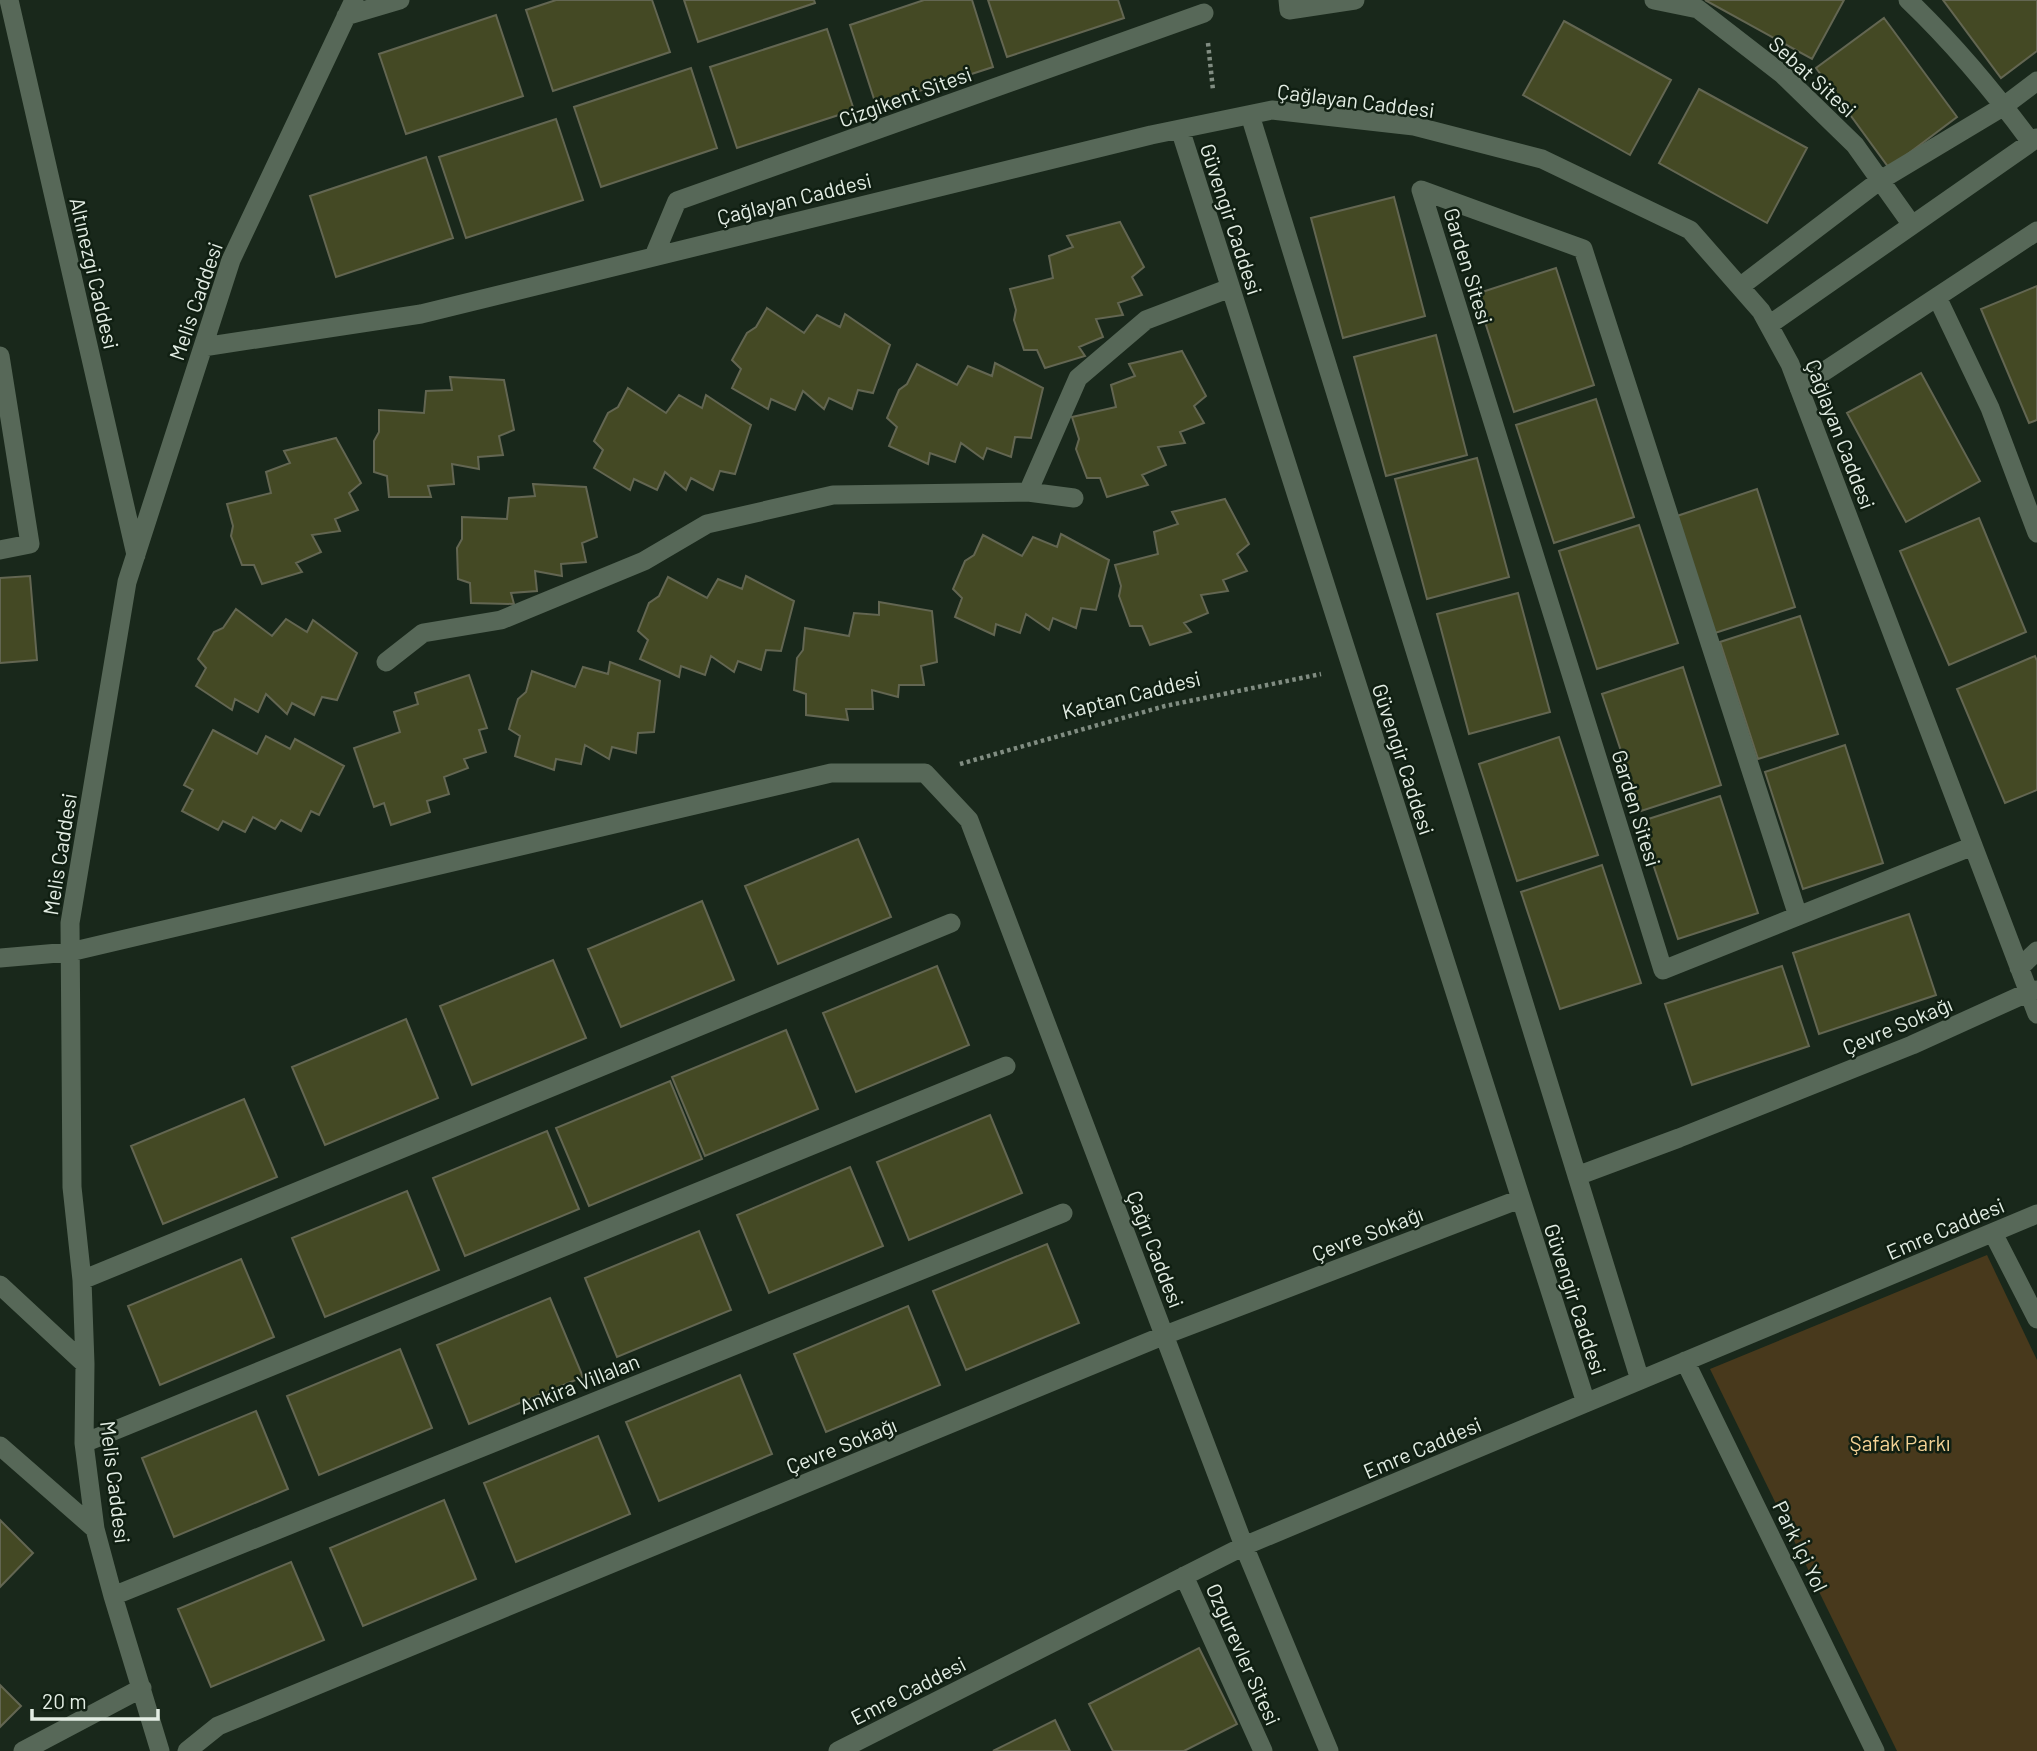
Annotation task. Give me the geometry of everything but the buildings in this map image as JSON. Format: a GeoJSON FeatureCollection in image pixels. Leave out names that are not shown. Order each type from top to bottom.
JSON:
{"type":"FeatureCollection","features":[{"type":"Feature","properties":{"kind":"street","name":"Altınezgi Caddesi"},"geometry":{"type":"LineString","coordinates":[[9,0],[136,555]]}},
{"type":"Feature","properties":{"kind":"street"},"geometry":{"type":"LineString","coordinates":[[350,8],[400,0]]}},
{"type":"Feature","properties":{"kind":"street"},"geometry":{"type":"LineString","coordinates":[[1287,0],[1289,10],[1355,0]]}},
{"type":"Feature","properties":{"kind":"street","name":"Sebat Sitesi"},"geometry":{"type":"LineString","coordinates":[[1654,0],[1698,9],[1782,74],[1855,145],[1912,225]]}},
{"type":"Feature","properties":{"kind":"street"},"geometry":{"type":"LineString","coordinates":[[1769,325],[2034,140],[1933,24],[1908,0]]}},
{"type":"Feature","properties":{"kind":"street","name":"Melis Caddesi"},"geometry":{"type":"LineString","coordinates":[[160,1751],[95,1529],[84,1443],[82,1280],[72,1187],[70,923],[127,582],[231,260],[350,8]]}},
{"type":"Feature","properties":{"kind":"street","name":"Cizgikent Sitesi"},"geometry":{"type":"LineString","coordinates":[[654,256],[677,201],[1205,13]]}},
{"type":"Feature","properties":{"kind":"street"},"geometry":{"type":"LineString","coordinates":[[1741,286],[1880,181],[2004,106],[2037,81]]}},
{"type":"Feature","properties":{"kind":"street","name":"Çağlayan Caddesi"},"geometry":{"type":"LineString","coordinates":[[202,347],[421,314],[1180,129],[1272,110],[1414,126],[1542,159],[1690,230],[1741,286],[1769,325],[1799,387],[2019,968],[2033,991],[2037,1014]]}},
{"type":"Feature","properties":{"kind":"street","name":"Güvengir Caddesi"},"geometry":{"type":"LineString","coordinates":[[1250,115],[1640,1380]]}},
{"type":"Feature","properties":{"kind":"street","name":"Güvengir Caddesi"},"geometry":{"type":"LineString","coordinates":[[1180,129],[1586,1403]]}},
{"type":"Feature","properties":{"kind":"street","name":"Garden Sitesi"},"geometry":{"type":"LineString","coordinates":[[1798,916],[1583,249],[1421,190],[1663,970],[1798,916],[1973,846]]}},
{"type":"Feature","properties":{"kind":"street"},"geometry":{"type":"LineString","coordinates":[[1799,387],[2037,231]]}},
{"type":"Feature","properties":{"kind":"street"},"geometry":{"type":"LineString","coordinates":[[1028,492],[1078,378],[1146,320],[1230,288]]}},
{"type":"Feature","properties":{"kind":"street"},"geometry":{"type":"LineString","coordinates":[[1937,297],[1990,408],[2037,533]]}},
{"type":"Feature","properties":{"kind":"street"},"geometry":{"type":"LineString","coordinates":[[0,356],[30,544],[0,550]]}},
{"type":"Feature","properties":{"kind":"street"},"geometry":{"type":"LineString","coordinates":[[386,662],[423,633],[501,620],[644,561],[707,524],[833,495],[1028,492],[1074,498]]}},
{"type":"Feature","properties":{"kind":"street"},"geometry":{"type":"LineString","coordinates":[[0,958],[70,952],[831,773],[925,774]]}},
{"type":"Feature","properties":{"kind":"street","name":"Çağrı Caddesi"},"geometry":{"type":"LineString","coordinates":[[925,774],[969,820],[1244,1546],[1329,1751]]}},
{"type":"Feature","properties":{"kind":"street"},"geometry":{"type":"LineString","coordinates":[[82,1280],[950,923]]}},
{"type":"Feature","properties":{"kind":"street"},"geometry":{"type":"LineString","coordinates":[[2019,968],[2037,951]]}},
{"type":"Feature","properties":{"kind":"street","name":"Çevre Sokağı"},"geometry":{"type":"LineString","coordinates":[[1577,1175],[1679,1138],[1912,1045],[2033,991]]}},
{"type":"Feature","properties":{"kind":"street"},"geometry":{"type":"LineString","coordinates":[[84,1443],[1006,1066]]}},
{"type":"Feature","properties":{"kind":"street","name":"Çevre Sokağı"},"geometry":{"type":"LineString","coordinates":[[187,1751],[218,1726],[1165,1335],[1520,1199]]}},
{"type":"Feature","properties":{"kind":"street","name":"Ankira Villalan"},"geometry":{"type":"LineString","coordinates":[[113,1596],[1063,1213]]}},
{"type":"Feature","properties":{"kind":"street","name":"Emre Caddesi"},"geometry":{"type":"LineString","coordinates":[[838,1751],[1244,1546],[2037,1214]]}},
{"type":"Feature","properties":{"kind":"street"},"geometry":{"type":"LineString","coordinates":[[1993,1233],[2037,1319]]}},
{"type":"Feature","properties":{"kind":"street"},"geometry":{"type":"LineString","coordinates":[[0,1285],[85,1364]]}},
{"type":"Feature","properties":{"kind":"street","name":"Park İçi Yol"},"geometry":{"type":"LineString","coordinates":[[1685,1361],[1875,1751]]}},
{"type":"Feature","properties":{"kind":"street"},"geometry":{"type":"LineString","coordinates":[[0,1446],[95,1529]]}},
{"type":"Feature","properties":{"kind":"street","name":"Ozgurevler Sitesi"},"geometry":{"type":"LineString","coordinates":[[1184,1576],[1263,1751]]}},
{"type":"Feature","properties":{"kind":"street"},"geometry":{"type":"LineString","coordinates":[[23,1751],[142,1688]]}},
{"type":"Feature","properties":{"kind":"path","name":"Güvengir Caddesi"},"geometry":{"type":"LineString","coordinates":[[1205,13],[1217,122]]}},
{"type":"Feature","properties":{"kind":"path","name":"Kaptan Caddesi"},"geometry":{"type":"LineString","coordinates":[[925,774],[1165,706],[1351,667]]}},
{"type":"Feature","properties":{"kind":"green space","name":"Şafak Parkı"},"geometry":{"type":"Polygon","coordinates":[[[1987,1255],[2037,1360],[2037,1751],[1897,1751],[1710,1369],[1987,1255]]]}}]}
